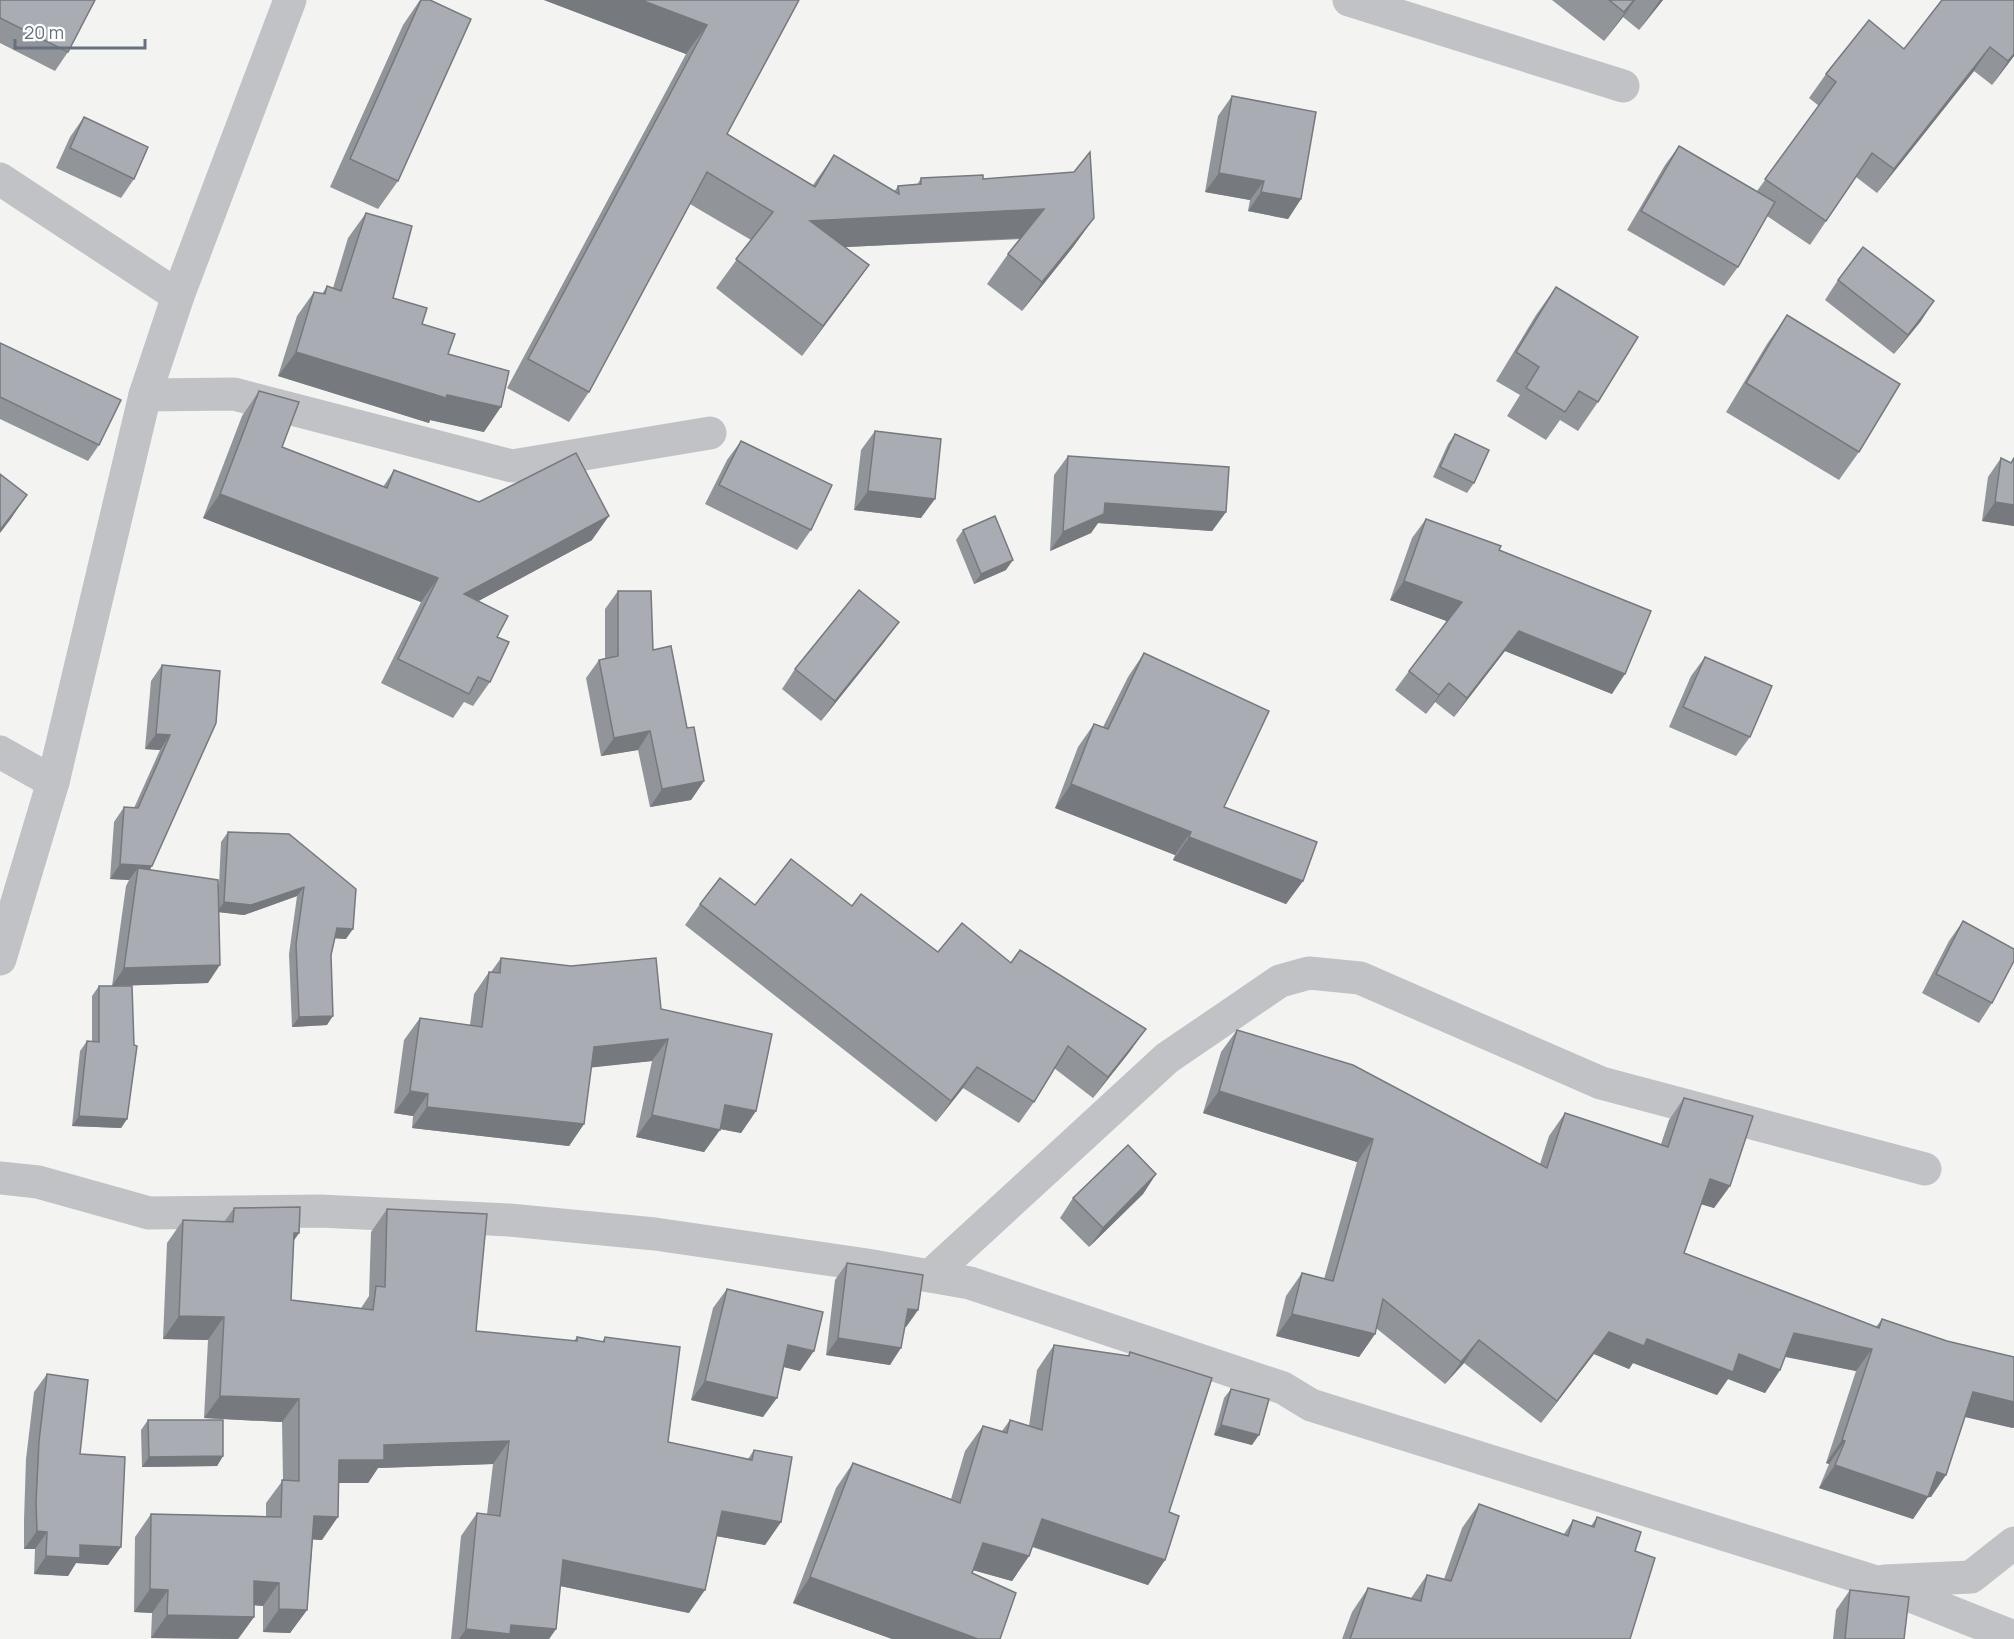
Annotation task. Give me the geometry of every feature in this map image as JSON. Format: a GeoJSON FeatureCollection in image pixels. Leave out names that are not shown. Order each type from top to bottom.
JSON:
{"type":"FeatureCollection","features":[{"type":"Feature","properties":{"kind":"street"},"geometry":{"type":"LineString","coordinates":[[0,960],[53,782],[145,395],[178,296],[291,0]]}},
{"type":"Feature","properties":{"kind":"street"},"geometry":{"type":"LineString","coordinates":[[1349,0],[1623,86]]}},
{"type":"Feature","properties":{"kind":"street"},"geometry":{"type":"LineString","coordinates":[[0,179],[178,296]]}},
{"type":"Feature","properties":{"kind":"street"},"geometry":{"type":"LineString","coordinates":[[145,395],[234,394],[512,466],[710,433]]}},
{"type":"Feature","properties":{"kind":"street"},"geometry":{"type":"LineString","coordinates":[[0,752],[53,782]]}},
{"type":"Feature","properties":{"kind":"street"},"geometry":{"type":"LineString","coordinates":[[930,1276],[1167,1058],[1280,981],[1309,973],[1360,978],[1601,1083],[1924,1169]]}},
{"type":"Feature","properties":{"kind":"street"},"geometry":{"type":"LineString","coordinates":[[0,1178],[38,1182],[149,1214],[320,1211],[509,1220],[655,1234],[970,1283],[1283,1388],[1322,1409],[1873,1581],[2014,1637]]}},
{"type":"Feature","properties":{"kind":"street"},"geometry":{"type":"LineString","coordinates":[[1873,1581],[1971,1577],[2014,1543]]}},
{"type":"Feature","properties":{"kind":"building"},"geometry":{"type":"Polygon","coordinates":[[[0,0],[95,0],[68,52],[0,18],[0,0]]]}},
{"type":"Feature","properties":{"kind":"building"},"geometry":{"type":"Polygon","coordinates":[[[421,0],[430,0],[471,19],[398,181],[350,159],[421,0]]]}},
{"type":"Feature","properties":{"kind":"building"},"geometry":{"type":"Polygon","coordinates":[[[641,0],[799,0],[727,134],[815,187],[834,155],[899,194],[898,186],[921,184],[921,178],[983,175],[983,179],[1074,172],[1090,152],[1094,218],[1042,282],[1008,254],[1044,209],[810,221],[869,265],[823,326],[736,259],[773,212],[707,172],[589,392],[528,359],[707,25],[641,0]]]}},
{"type":"Feature","properties":{"kind":"building"},"geometry":{"type":"Polygon","coordinates":[[[1609,0],[1634,0],[1624,12],[1609,0]]]}},
{"type":"Feature","properties":{"kind":"building"},"geometry":{"type":"Polygon","coordinates":[[[1942,0],[2013,0],[2014,54],[2008,61],[1990,47],[1894,169],[1872,153],[1826,221],[1765,179],[1836,82],[1826,74],[1869,20],[1904,49],[1942,0]]]}},
{"type":"Feature","properties":{"kind":"building"},"geometry":{"type":"Polygon","coordinates":[[[1232,96],[1316,112],[1301,199],[1261,192],[1264,181],[1219,173],[1232,96]]]}},
{"type":"Feature","properties":{"kind":"building"},"geometry":{"type":"Polygon","coordinates":[[[84,117],[148,147],[134,179],[70,148],[84,117]]]}},
{"type":"Feature","properties":{"kind":"building"},"geometry":{"type":"Polygon","coordinates":[[[1679,146],[1775,202],[1738,267],[1641,211],[1679,146]]]}},
{"type":"Feature","properties":{"kind":"building"},"geometry":{"type":"Polygon","coordinates":[[[366,213],[412,226],[393,298],[427,308],[422,324],[455,334],[448,354],[509,371],[501,407],[447,395],[446,398],[296,352],[314,292],[325,294],[327,286],[341,291],[366,213]]]}},
{"type":"Feature","properties":{"kind":"building"},"geometry":{"type":"Polygon","coordinates":[[[1863,247],[1934,301],[1908,335],[1838,280],[1863,247]]]}},
{"type":"Feature","properties":{"kind":"building"},"geometry":{"type":"Polygon","coordinates":[[[1556,287],[1638,337],[1598,402],[1579,391],[1565,412],[1526,388],[1539,367],[1516,352],[1556,287]]]}},
{"type":"Feature","properties":{"kind":"building"},"geometry":{"type":"Polygon","coordinates":[[[1787,315],[1900,384],[1859,452],[1746,383],[1787,315]]]}},
{"type":"Feature","properties":{"kind":"building"},"geometry":{"type":"Polygon","coordinates":[[[0,343],[121,400],[99,445],[0,397],[0,343]]]}},
{"type":"Feature","properties":{"kind":"building"},"geometry":{"type":"Polygon","coordinates":[[[259,391],[299,402],[282,447],[387,488],[394,470],[479,502],[576,453],[609,516],[464,594],[508,616],[497,637],[509,642],[490,682],[478,677],[469,694],[398,659],[438,578],[220,494],[259,391]]]}},
{"type":"Feature","properties":{"kind":"building"},"geometry":{"type":"Polygon","coordinates":[[[875,431],[941,439],[935,499],[868,491],[875,431]]]}},
{"type":"Feature","properties":{"kind":"building"},"geometry":{"type":"Polygon","coordinates":[[[1455,434],[1489,450],[1474,483],[1440,467],[1455,434]]]}},
{"type":"Feature","properties":{"kind":"building"},"geometry":{"type":"Polygon","coordinates":[[[741,441],[832,485],[811,530],[719,485],[741,441]]]}},
{"type":"Feature","properties":{"kind":"building"},"geometry":{"type":"Polygon","coordinates":[[[1068,456],[1229,467],[1226,512],[1105,503],[1104,514],[1063,532],[1068,456]]]}},
{"type":"Feature","properties":{"kind":"building"},"geometry":{"type":"Polygon","coordinates":[[[2001,458],[2011,463],[2014,458],[2014,505],[1995,502],[2001,458]]]}},
{"type":"Feature","properties":{"kind":"building"},"geometry":{"type":"Polygon","coordinates":[[[0,474],[27,495],[0,530],[0,474]]]}},
{"type":"Feature","properties":{"kind":"building"},"geometry":{"type":"Polygon","coordinates":[[[995,516],[1013,560],[981,574],[963,530],[995,516]]]}},
{"type":"Feature","properties":{"kind":"building"},"geometry":{"type":"Polygon","coordinates":[[[1426,519],[1501,546],[1499,550],[1651,611],[1625,674],[1519,631],[1467,698],[1449,683],[1439,695],[1409,671],[1462,602],[1404,581],[1426,519]]]}},
{"type":"Feature","properties":{"kind":"building"},"geometry":{"type":"Polygon","coordinates":[[[859,590],[899,622],[835,701],[795,669],[859,590]]]}},
{"type":"Feature","properties":{"kind":"building"},"geometry":{"type":"Polygon","coordinates":[[[618,591],[651,591],[653,650],[671,646],[687,728],[694,727],[704,781],[662,789],[650,731],[614,738],[599,660],[618,656],[618,591]]]}},
{"type":"Feature","properties":{"kind":"building"},"geometry":{"type":"Polygon","coordinates":[[[1144,653],[1269,711],[1224,807],[1317,842],[1303,881],[1189,837],[1191,832],[1071,784],[1094,724],[1108,729],[1144,653]]]}},
{"type":"Feature","properties":{"kind":"building"},"geometry":{"type":"Polygon","coordinates":[[[1705,657],[1772,686],[1750,737],[1683,707],[1705,657]]]}},
{"type":"Feature","properties":{"kind":"building"},"geometry":{"type":"Polygon","coordinates":[[[162,665],[220,671],[216,723],[152,866],[120,864],[124,807],[138,808],[170,735],[156,734],[162,665]]]}},
{"type":"Feature","properties":{"kind":"building"},"geometry":{"type":"Polygon","coordinates":[[[228,832],[289,834],[356,889],[353,929],[337,928],[331,955],[333,1016],[299,1017],[296,944],[304,887],[251,905],[224,902],[228,832]]]}},
{"type":"Feature","properties":{"kind":"building"},"geometry":{"type":"Polygon","coordinates":[[[791,859],[852,906],[861,894],[938,952],[962,923],[1011,963],[1020,950],[1146,1029],[1108,1077],[1068,1046],[1034,1102],[977,1067],[951,1101],[700,904],[720,878],[755,905],[791,859]]]}},
{"type":"Feature","properties":{"kind":"building"},"geometry":{"type":"Polygon","coordinates":[[[138,868],[218,880],[220,965],[124,968],[138,868]]]}},
{"type":"Feature","properties":{"kind":"building"},"geometry":{"type":"Polygon","coordinates":[[[1963,921],[2014,949],[2014,961],[1992,1003],[1936,974],[1963,921]]]}},
{"type":"Feature","properties":{"kind":"building"},"geometry":{"type":"Polygon","coordinates":[[[501,958],[571,966],[656,958],[661,1009],[772,1034],[756,1111],[725,1105],[720,1130],[652,1115],[668,1039],[594,1047],[584,1124],[427,1107],[428,1094],[410,1091],[420,1018],[482,1027],[489,972],[500,973],[501,958]]]}},
{"type":"Feature","properties":{"kind":"building"},"geometry":{"type":"Polygon","coordinates":[[[99,986],[132,986],[134,1045],[137,1046],[127,1119],[79,1116],[87,1041],[99,1042],[99,986]]]}},
{"type":"Feature","properties":{"kind":"building"},"geometry":{"type":"Polygon","coordinates":[[[1237,1030],[1353,1065],[1547,1168],[1565,1113],[1668,1147],[1684,1098],[1753,1116],[1730,1186],[1710,1179],[1684,1253],[1879,1328],[1882,1319],[1947,1341],[2014,1357],[2014,1402],[1973,1392],[1946,1475],[1937,1472],[1928,1497],[1835,1465],[1845,1441],[1842,1440],[1872,1349],[1794,1333],[1780,1370],[1739,1354],[1733,1372],[1647,1339],[1644,1346],[1609,1332],[1557,1401],[1479,1340],[1461,1362],[1383,1299],[1375,1334],[1292,1314],[1302,1273],[1333,1281],[1373,1139],[1219,1091],[1237,1030]]]}},
{"type":"Feature","properties":{"kind":"building"},"geometry":{"type":"Polygon","coordinates":[[[1128,1145],[1156,1174],[1103,1228],[1073,1198],[1128,1145]]]}},
{"type":"Feature","properties":{"kind":"building"},"geometry":{"type":"Polygon","coordinates":[[[300,1207],[299,1233],[294,1233],[291,1300],[373,1310],[376,1286],[385,1287],[387,1209],[487,1214],[476,1331],[577,1341],[577,1337],[604,1342],[605,1337],[680,1347],[668,1442],[752,1460],[754,1450],[792,1457],[781,1522],[722,1511],[705,1590],[563,1560],[556,1629],[511,1625],[510,1634],[466,1629],[477,1513],[500,1516],[509,1441],[384,1445],[384,1460],[339,1460],[338,1517],[314,1516],[307,1610],[279,1609],[279,1583],[254,1581],[254,1617],[167,1615],[168,1590],[150,1589],[151,1514],[281,1517],[282,1480],[299,1481],[299,1399],[220,1396],[224,1317],[179,1316],[183,1220],[233,1222],[234,1208],[300,1207]]]}},
{"type":"Feature","properties":{"kind":"building"},"geometry":{"type":"Polygon","coordinates":[[[847,1263],[923,1275],[918,1310],[908,1309],[901,1348],[838,1338],[847,1263]]]}},
{"type":"Feature","properties":{"kind":"building"},"geometry":{"type":"Polygon","coordinates":[[[727,1289],[823,1312],[814,1351],[788,1345],[777,1398],[705,1381],[727,1289]]]}},
{"type":"Feature","properties":{"kind":"building"},"geometry":{"type":"Polygon","coordinates":[[[1054,1345],[1129,1356],[1130,1352],[1212,1378],[1169,1512],[1179,1516],[1165,1560],[1042,1519],[1029,1556],[983,1543],[972,1573],[1016,1593],[1000,1639],[978,1639],[810,1577],[853,1463],[960,1503],[983,1426],[1007,1433],[1010,1420],[1042,1430],[1054,1345]]]}},
{"type":"Feature","properties":{"kind":"building"},"geometry":{"type":"Polygon","coordinates":[[[47,1374],[88,1380],[80,1454],[125,1457],[121,1547],[80,1545],[80,1558],[46,1556],[47,1532],[37,1531],[36,1502],[39,1441],[47,1374]]]}},
{"type":"Feature","properties":{"kind":"building"},"geometry":{"type":"Polygon","coordinates":[[[1231,1389],[1269,1399],[1259,1435],[1221,1425],[1231,1389]]]}},
{"type":"Feature","properties":{"kind":"building"},"geometry":{"type":"Polygon","coordinates":[[[148,1420],[223,1420],[223,1456],[149,1457],[148,1420]]]}},
{"type":"Feature","properties":{"kind":"building"},"geometry":{"type":"Polygon","coordinates":[[[1479,1504],[1568,1536],[1573,1520],[1594,1527],[1597,1517],[1641,1532],[1635,1551],[1655,1558],[1630,1639],[1350,1639],[1368,1588],[1421,1601],[1427,1575],[1451,1581],[1479,1504]]]}},
{"type":"Feature","properties":{"kind":"building"},"geometry":{"type":"Polygon","coordinates":[[[1850,1590],[1909,1597],[1904,1639],[1845,1639],[1850,1590]]]}}]}
